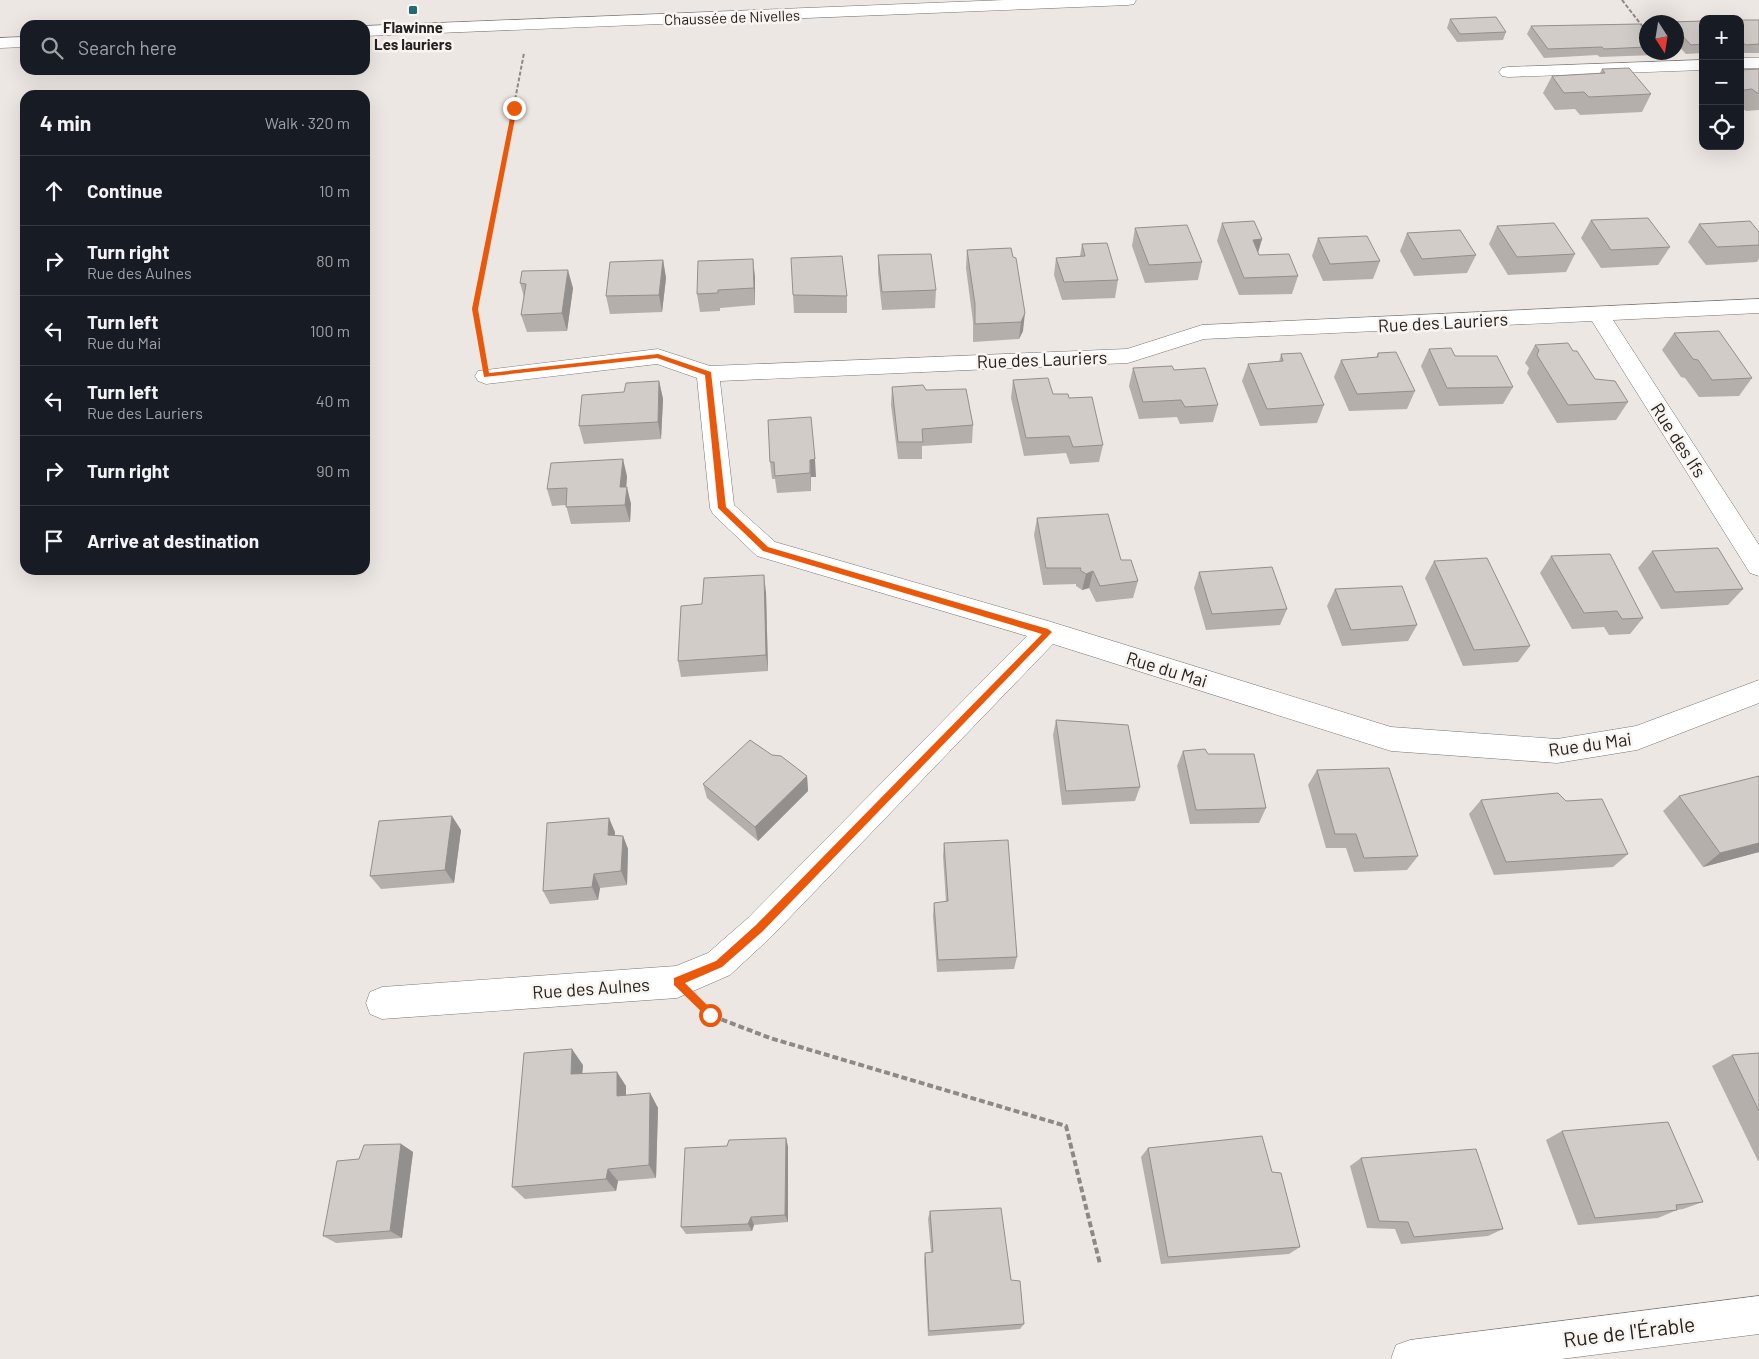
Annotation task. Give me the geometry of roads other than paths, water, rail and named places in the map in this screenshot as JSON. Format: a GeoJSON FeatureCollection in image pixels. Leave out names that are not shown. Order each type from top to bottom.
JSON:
{"type":"FeatureCollection","features":[{"type":"Feature","properties":{"kind":"street","name":"Chaussée de Nivelles"},"geometry":{"type":"LineString","coordinates":[[370,31],[1128,0]]}},
{"type":"Feature","properties":{"kind":"street"},"geometry":{"type":"LineString","coordinates":[[0,43],[20,42]]}},
{"type":"Feature","properties":{"kind":"street"},"geometry":{"type":"LineString","coordinates":[[1744,63],[1759,63]]}},
{"type":"Feature","properties":{"kind":"street"},"geometry":{"type":"LineString","coordinates":[[1508,72],[1699,65]]}},
{"type":"Feature","properties":{"kind":"street","name":"Rue des Lauriers"},"geometry":{"type":"LineString","coordinates":[[486,376],[658,356],[708,374],[1128,356],[1202,332],[1759,306]]}},
{"type":"Feature","properties":{"kind":"street","name":"Rue des Ifs"},"geometry":{"type":"LineString","coordinates":[[1598,315],[1759,566]]}},
{"type":"Feature","properties":{"kind":"street","name":"Rue du Mai"},"geometry":{"type":"LineString","coordinates":[[708,374],[722,508],[766,549],[1048,632],[1391,739],[1557,752],[1637,738],[1759,691]]}},
{"type":"Feature","properties":{"kind":"street","name":"Rue des Aulnes"},"geometry":{"type":"LineString","coordinates":[[382,1003],[677,982],[719,964],[759,928],[1048,632]]}},
{"type":"Feature","properties":{"kind":"street","name":"Rue de l'Érable"},"geometry":{"type":"LineString","coordinates":[[1410,1359],[1759,1315]]}},
{"type":"Feature","properties":{"kind":"place","name":"Flawinne Les lauriers"},"geometry":{"type":"Point","coordinates":[413,10]}}]}
